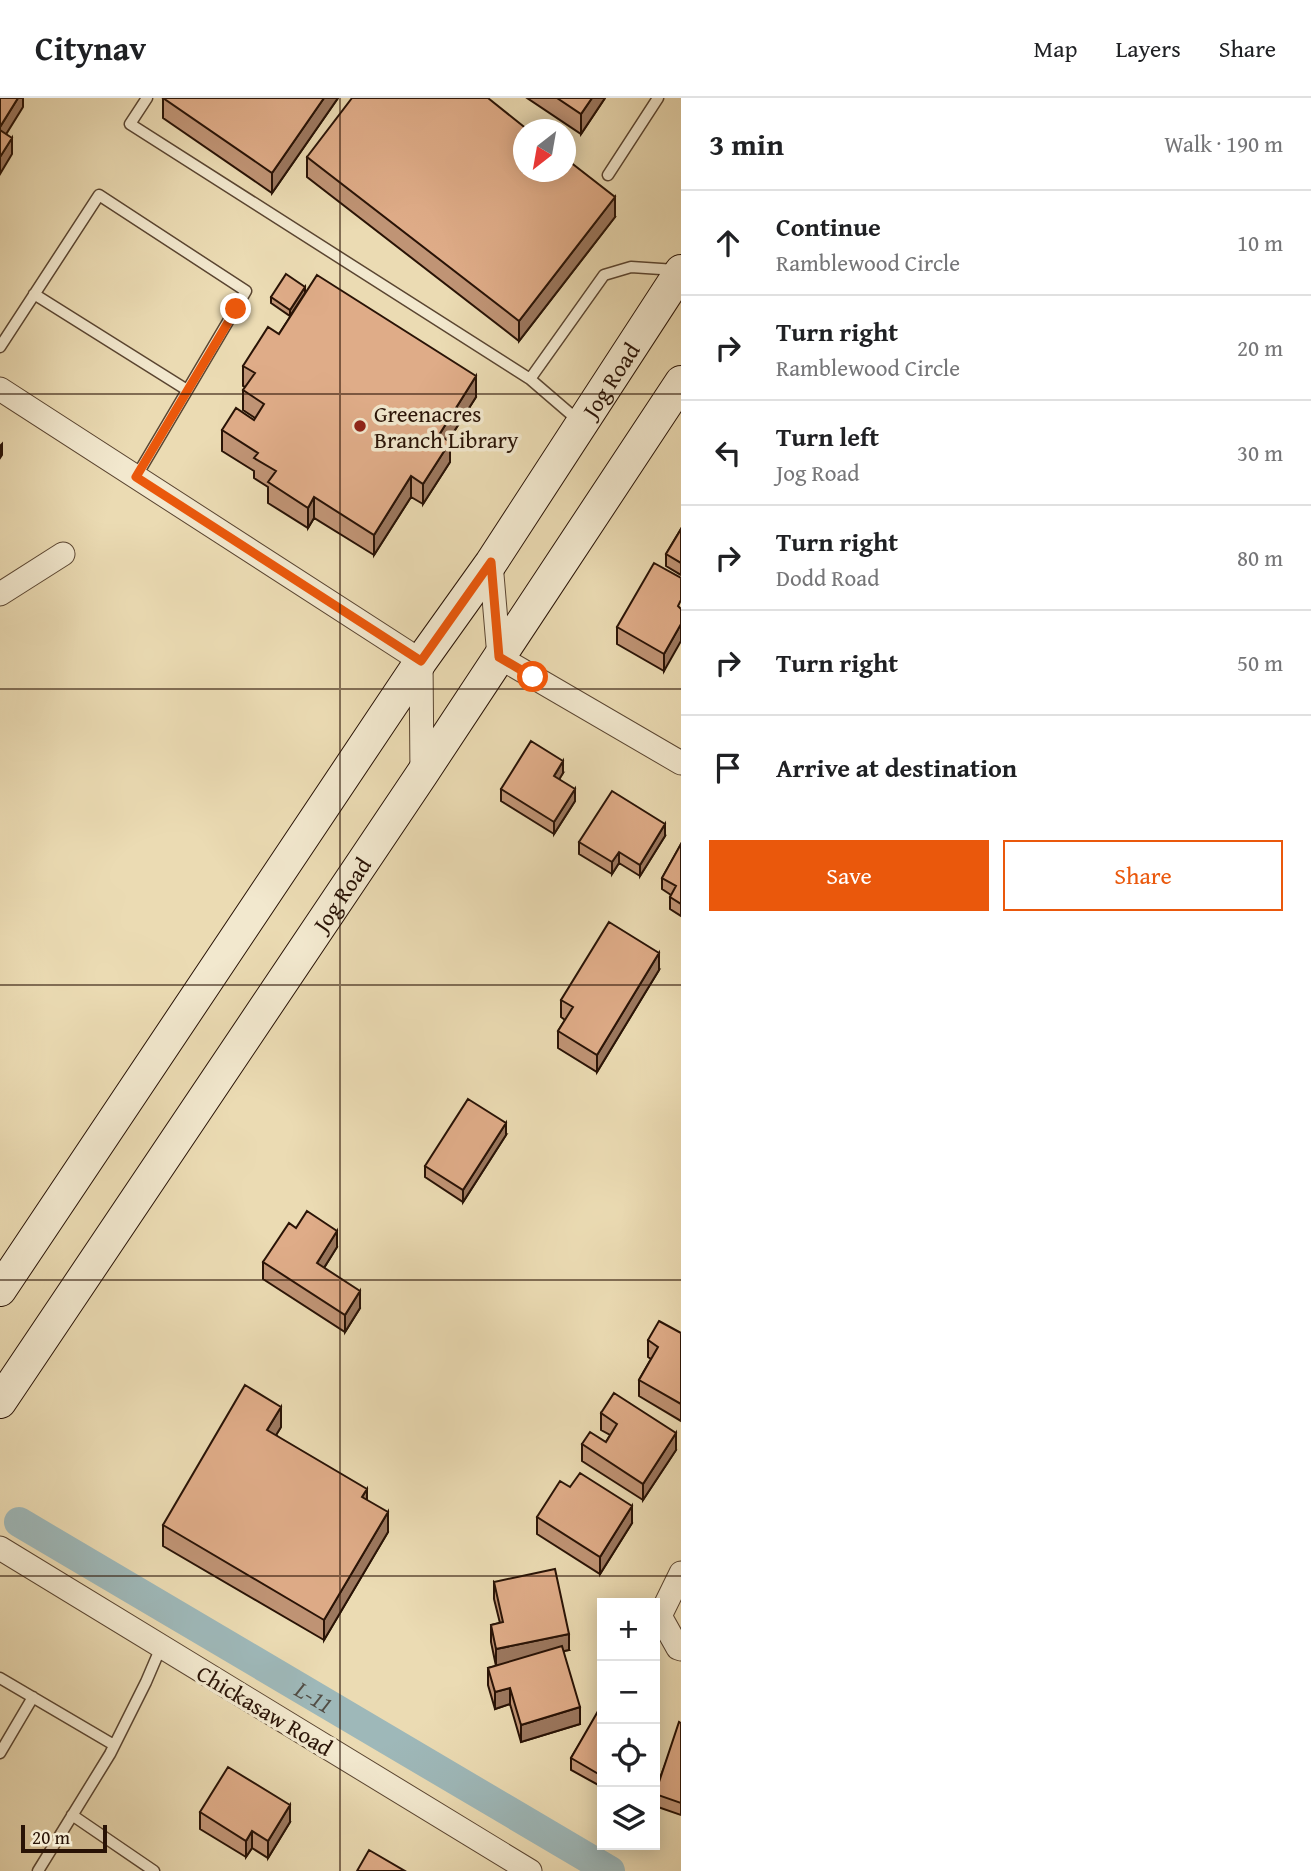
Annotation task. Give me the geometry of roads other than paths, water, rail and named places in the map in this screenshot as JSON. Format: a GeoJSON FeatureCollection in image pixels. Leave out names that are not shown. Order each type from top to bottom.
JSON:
{"type":"FeatureCollection","features":[{"type":"Feature","properties":{"kind":"main road","name":"Jog Road"},"geometry":{"type":"LineString","coordinates":[[0,1290],[421,661],[491,562],[681,271]]}},
{"type":"Feature","properties":{"kind":"main road","name":"Jog Road"},"geometry":{"type":"LineString","coordinates":[[0,1402],[422,774],[681,382]]}},
{"type":"Feature","properties":{"kind":"street"},"geometry":{"type":"LineString","coordinates":[[0,389],[421,661],[422,774]]}},
{"type":"Feature","properties":{"kind":"street"},"geometry":{"type":"LineString","coordinates":[[0,594],[63,554]]}},
{"type":"Feature","properties":{"kind":"street"},"geometry":{"type":"LineString","coordinates":[[491,562],[499,657],[681,763]]}},
{"type":"Feature","properties":{"kind":"street","name":"Chickasaw Road"},"geometry":{"type":"LineString","coordinates":[[0,1548],[530,1871]]}},
{"type":"Feature","properties":{"kind":"street"},"geometry":{"type":"LineString","coordinates":[[681,1573],[660,1616],[681,1649]]}},
{"type":"Feature","properties":{"kind":"lane"},"geometry":{"type":"LineString","coordinates":[[147,98],[130,124],[530,379],[583,424]]}},
{"type":"Feature","properties":{"kind":"lane"},"geometry":{"type":"LineString","coordinates":[[608,175],[658,98]]}},
{"type":"Feature","properties":{"kind":"lane"},"geometry":{"type":"LineString","coordinates":[[0,347],[99,195],[246,291],[136,477]]}},
{"type":"Feature","properties":{"kind":"lane"},"geometry":{"type":"LineString","coordinates":[[530,379],[604,275],[631,267],[681,271]]}},
{"type":"Feature","properties":{"kind":"lane"},"geometry":{"type":"LineString","coordinates":[[34,294],[187,390]]}},
{"type":"Feature","properties":{"kind":"lane"},"geometry":{"type":"LineString","coordinates":[[38,1871],[114,1745],[162,1647]]}},
{"type":"Feature","properties":{"kind":"lane"},"geometry":{"type":"LineString","coordinates":[[0,1678],[114,1745]]}},
{"type":"Feature","properties":{"kind":"lane"},"geometry":{"type":"LineString","coordinates":[[0,1753],[33,1697]]}},
{"type":"Feature","properties":{"kind":"lane"},"geometry":{"type":"LineString","coordinates":[[72,1815],[154,1871]]}},
{"type":"Feature","properties":{"kind":"waterway","name":"L-11"},"geometry":{"type":"LineString","coordinates":[[19,1522],[610,1871]]}},
{"type":"Feature","properties":{"kind":"place","name":"Greenacres Branch Library"},"geometry":{"type":"Point","coordinates":[360,426]}}]}
